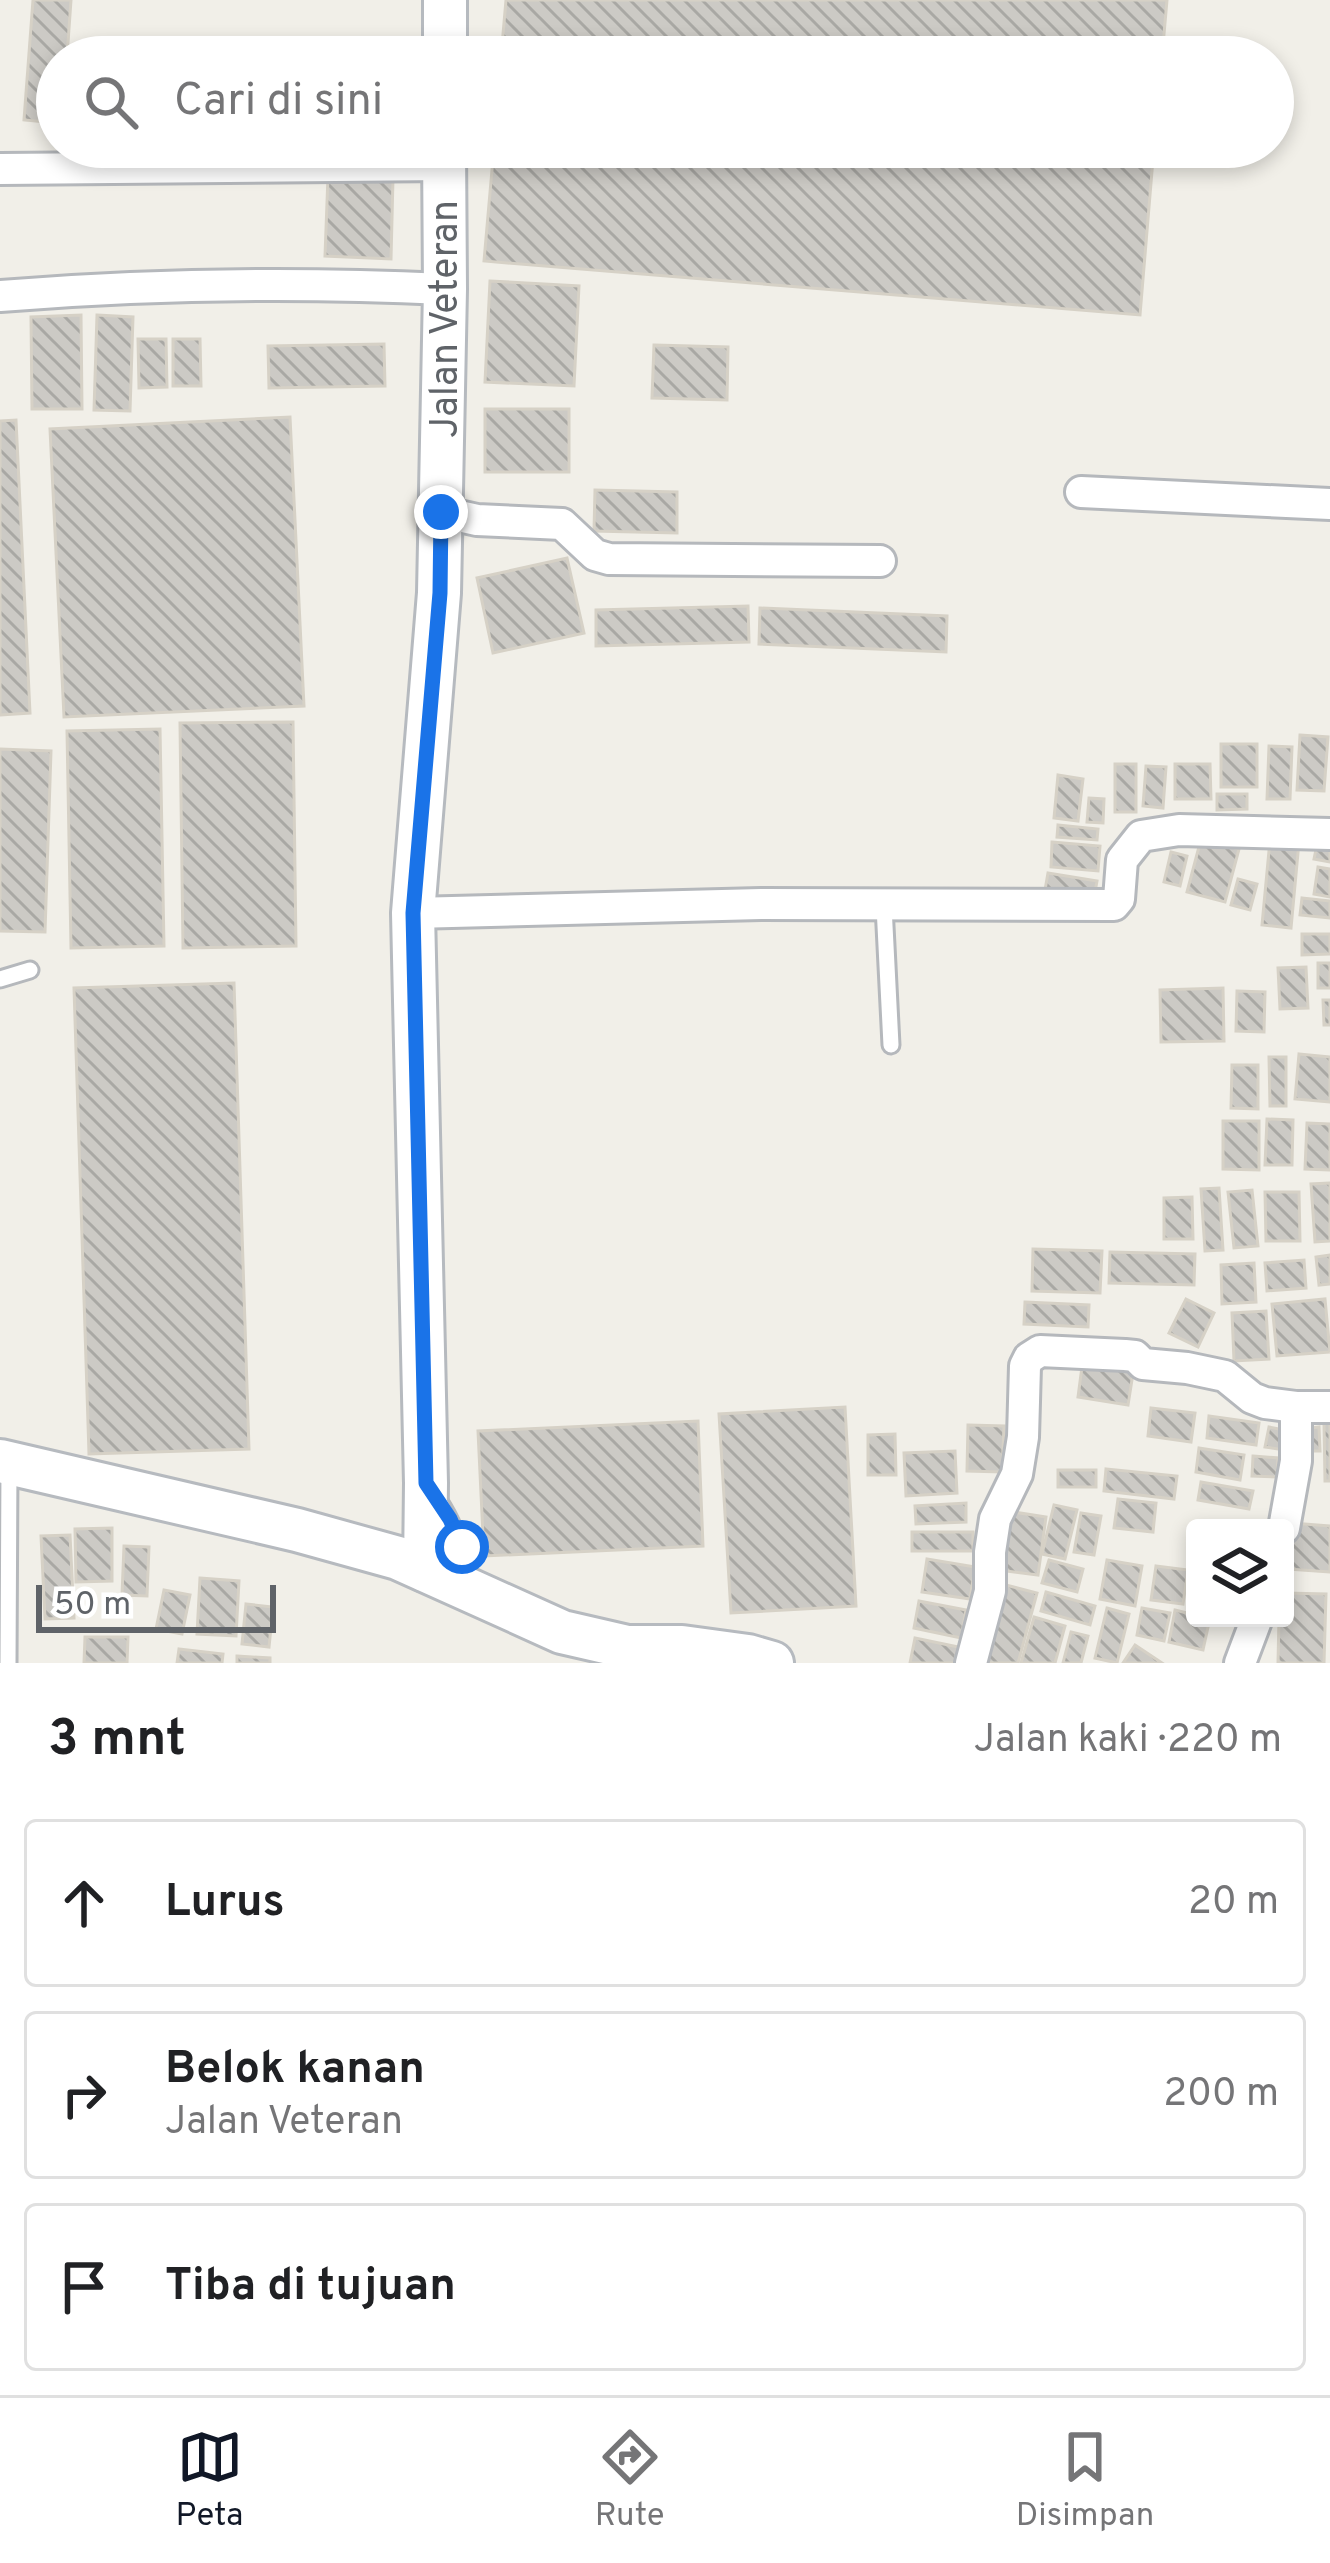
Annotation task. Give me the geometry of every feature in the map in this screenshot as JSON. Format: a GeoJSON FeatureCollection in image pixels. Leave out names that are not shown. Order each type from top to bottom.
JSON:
{"type":"FeatureCollection","features":[{"type":"Feature","properties":{"kind":"main road"},"geometry":{"type":"LineString","coordinates":[[445,0],[445,36]]}},
{"type":"Feature","properties":{"kind":"main road","name":"Jalan Veteran"},"geometry":{"type":"LineString","coordinates":[[424,1570],[413,913],[440,593],[444,168]]}},
{"type":"Feature","properties":{"kind":"main road"},"geometry":{"type":"LineString","coordinates":[[5,1462],[297,1529],[398,1558],[562,1632],[627,1646],[682,1646],[772,1663]]}},
{"type":"Feature","properties":{"kind":"street"},"geometry":{"type":"LineString","coordinates":[[0,169],[36,168]]}},
{"type":"Feature","properties":{"kind":"street"},"geometry":{"type":"LineString","coordinates":[[0,296],[202,286],[445,290]]}},
{"type":"Feature","properties":{"kind":"street"},"geometry":{"type":"LineString","coordinates":[[1081,491],[1330,504]]}},
{"type":"Feature","properties":{"kind":"street"},"geometry":{"type":"LineString","coordinates":[[441,512],[477,520],[562,524],[596,555],[609,559],[880,561]]}},
{"type":"Feature","properties":{"kind":"street"},"geometry":{"type":"LineString","coordinates":[[413,913],[761,904],[1114,905],[1119,899],[1122,860],[1141,836],[1179,830],[1330,834]]}},
{"type":"Feature","properties":{"kind":"street"},"geometry":{"type":"LineString","coordinates":[[971,1663],[990,1591],[995,1520],[1017,1474],[1028,1358],[1040,1351],[1135,1356],[1143,1364],[1226,1376],[1265,1403],[1330,1407]]}},
{"type":"Feature","properties":{"kind":"street"},"geometry":{"type":"LineString","coordinates":[[1286,1519],[1296,1461],[1296,1407]]}},
{"type":"Feature","properties":{"kind":"street"},"geometry":{"type":"LineString","coordinates":[[1240,1663],[1254,1627]]}},
{"type":"Feature","properties":{"kind":"lane"},"geometry":{"type":"LineString","coordinates":[[884,906],[891,1045]]}},
{"type":"Feature","properties":{"kind":"lane"},"geometry":{"type":"LineString","coordinates":[[0,979],[30,970]]}},
{"type":"Feature","properties":{"kind":"lane"},"geometry":{"type":"LineString","coordinates":[[5,1462],[8,1663]]}},
{"type":"Feature","properties":{"kind":"lane"},"geometry":{"type":"LineString","coordinates":[[426,1483],[462,1547],[468,1589]]}},
{"type":"Feature","properties":{"kind":"building"},"geometry":{"type":"Polygon","coordinates":[[[33,0],[71,0],[68,36],[36,36],[36,121],[24,120],[33,0]]]}},
{"type":"Feature","properties":{"kind":"building"},"geometry":{"type":"Polygon","coordinates":[[[506,0],[1167,0],[1164,36],[503,36],[506,0]]]}},
{"type":"Feature","properties":{"kind":"building"},"geometry":{"type":"Polygon","coordinates":[[[492,168],[1152,168],[1140,315],[484,261],[492,168]]]}},
{"type":"Feature","properties":{"kind":"building"},"geometry":{"type":"Polygon","coordinates":[[[328,176],[393,178],[391,259],[325,256],[328,176]]]}},
{"type":"Feature","properties":{"kind":"building"},"geometry":{"type":"Polygon","coordinates":[[[490,281],[579,286],[574,386],[485,382],[490,281]]]}},
{"type":"Feature","properties":{"kind":"building"},"geometry":{"type":"Polygon","coordinates":[[[81,315],[82,409],[32,409],[31,317],[81,315]]]}},
{"type":"Feature","properties":{"kind":"building"},"geometry":{"type":"Polygon","coordinates":[[[97,315],[133,317],[130,411],[94,410],[97,315]]]}},
{"type":"Feature","properties":{"kind":"building"},"geometry":{"type":"Polygon","coordinates":[[[138,339],[166,339],[167,387],[139,388],[138,339]]]}},
{"type":"Feature","properties":{"kind":"building"},"geometry":{"type":"Polygon","coordinates":[[[173,339],[200,339],[201,386],[173,386],[173,339]]]}},
{"type":"Feature","properties":{"kind":"building"},"geometry":{"type":"Polygon","coordinates":[[[384,344],[385,386],[269,388],[268,346],[384,344]]]}},
{"type":"Feature","properties":{"kind":"building"},"geometry":{"type":"Polygon","coordinates":[[[654,345],[728,347],[727,400],[652,398],[654,345]]]}},
{"type":"Feature","properties":{"kind":"building"},"geometry":{"type":"Polygon","coordinates":[[[485,409],[569,409],[569,472],[485,472],[485,409]]]}},
{"type":"Feature","properties":{"kind":"building"},"geometry":{"type":"Polygon","coordinates":[[[290,417],[304,706],[64,717],[50,429],[290,417]]]}},
{"type":"Feature","properties":{"kind":"building"},"geometry":{"type":"Polygon","coordinates":[[[16,420],[30,713],[0,715],[0,421],[16,420]]]}},
{"type":"Feature","properties":{"kind":"building"},"geometry":{"type":"Polygon","coordinates":[[[595,490],[677,492],[677,533],[594,531],[595,490]]]}},
{"type":"Feature","properties":{"kind":"building"},"geometry":{"type":"Polygon","coordinates":[[[567,558],[584,633],[493,653],[477,578],[567,558]]]}},
{"type":"Feature","properties":{"kind":"building"},"geometry":{"type":"Polygon","coordinates":[[[748,606],[749,642],[596,646],[596,610],[748,606]]]}},
{"type":"Feature","properties":{"kind":"building"},"geometry":{"type":"Polygon","coordinates":[[[760,608],[947,616],[946,652],[759,644],[760,608]]]}},
{"type":"Feature","properties":{"kind":"building"},"geometry":{"type":"Polygon","coordinates":[[[293,722],[296,946],[183,948],[180,723],[293,722]]]}},
{"type":"Feature","properties":{"kind":"building"},"geometry":{"type":"Polygon","coordinates":[[[160,729],[164,946],[71,948],[67,731],[160,729]]]}},
{"type":"Feature","properties":{"kind":"building"},"geometry":{"type":"Polygon","coordinates":[[[1300,735],[1328,737],[1324,791],[1297,790],[1300,735]]]}},
{"type":"Feature","properties":{"kind":"building"},"geometry":{"type":"Polygon","coordinates":[[[1221,744],[1257,744],[1257,787],[1221,787],[1221,744]]]}},
{"type":"Feature","properties":{"kind":"building"},"geometry":{"type":"Polygon","coordinates":[[[1269,746],[1292,747],[1290,799],[1267,799],[1269,746]]]}},
{"type":"Feature","properties":{"kind":"building"},"geometry":{"type":"Polygon","coordinates":[[[0,749],[51,751],[45,932],[0,931],[0,749]]]}},
{"type":"Feature","properties":{"kind":"building"},"geometry":{"type":"Polygon","coordinates":[[[1115,764],[1136,764],[1136,812],[1115,812],[1115,764]]]}},
{"type":"Feature","properties":{"kind":"building"},"geometry":{"type":"Polygon","coordinates":[[[1175,764],[1210,764],[1211,799],[1175,799],[1175,764]]]}},
{"type":"Feature","properties":{"kind":"building"},"geometry":{"type":"Polygon","coordinates":[[[1146,766],[1166,767],[1163,808],[1143,806],[1146,766]]]}},
{"type":"Feature","properties":{"kind":"building"},"geometry":{"type":"Polygon","coordinates":[[[1058,775],[1083,779],[1078,821],[1054,818],[1058,775]]]}},
{"type":"Feature","properties":{"kind":"building"},"geometry":{"type":"Polygon","coordinates":[[[1217,794],[1247,794],[1247,809],[1217,810],[1217,794]]]}},
{"type":"Feature","properties":{"kind":"building"},"geometry":{"type":"Polygon","coordinates":[[[1089,798],[1104,799],[1103,823],[1087,822],[1089,798]]]}},
{"type":"Feature","properties":{"kind":"building"},"geometry":{"type":"Polygon","coordinates":[[[1058,825],[1098,829],[1097,840],[1057,837],[1058,825]]]}},
{"type":"Feature","properties":{"kind":"building"},"geometry":{"type":"Polygon","coordinates":[[[1319,835],[1330,837],[1330,862],[1314,859],[1319,835]]]}},
{"type":"Feature","properties":{"kind":"building"},"geometry":{"type":"Polygon","coordinates":[[[1201,839],[1239,849],[1225,902],[1187,892],[1201,839]]]}},
{"type":"Feature","properties":{"kind":"building"},"geometry":{"type":"Polygon","coordinates":[[[1270,840],[1299,842],[1291,928],[1262,925],[1270,840]]]}},
{"type":"Feature","properties":{"kind":"building"},"geometry":{"type":"Polygon","coordinates":[[[1052,842],[1100,846],[1098,871],[1051,867],[1052,842]]]}},
{"type":"Feature","properties":{"kind":"building"},"geometry":{"type":"Polygon","coordinates":[[[1171,852],[1187,856],[1180,886],[1164,882],[1171,852]]]}},
{"type":"Feature","properties":{"kind":"building"},"geometry":{"type":"Polygon","coordinates":[[[1318,867],[1330,869],[1330,897],[1314,894],[1318,867]]]}},
{"type":"Feature","properties":{"kind":"building"},"geometry":{"type":"Polygon","coordinates":[[[1048,873],[1097,881],[1094,898],[1045,890],[1048,873]]]}},
{"type":"Feature","properties":{"kind":"building"},"geometry":{"type":"Polygon","coordinates":[[[1238,879],[1257,884],[1250,910],[1231,905],[1238,879]]]}},
{"type":"Feature","properties":{"kind":"building"},"geometry":{"type":"Polygon","coordinates":[[[1302,898],[1330,901],[1330,918],[1300,915],[1302,898]]]}},
{"type":"Feature","properties":{"kind":"building"},"geometry":{"type":"Polygon","coordinates":[[[1302,934],[1330,934],[1330,954],[1302,955],[1302,934]]]}},
{"type":"Feature","properties":{"kind":"building"},"geometry":{"type":"Polygon","coordinates":[[[1318,963],[1330,963],[1330,988],[1318,988],[1318,963]]]}},
{"type":"Feature","properties":{"kind":"building"},"geometry":{"type":"Polygon","coordinates":[[[1306,967],[1308,1008],[1280,1009],[1278,968],[1306,967]]]}},
{"type":"Feature","properties":{"kind":"building"},"geometry":{"type":"Polygon","coordinates":[[[234,983],[249,1449],[89,1454],[74,988],[234,983]]]}},
{"type":"Feature","properties":{"kind":"building"},"geometry":{"type":"Polygon","coordinates":[[[1223,988],[1224,1041],[1161,1042],[1160,990],[1223,988]]]}},
{"type":"Feature","properties":{"kind":"building"},"geometry":{"type":"Polygon","coordinates":[[[1237,991],[1265,992],[1264,1032],[1236,1031],[1237,991]]]}},
{"type":"Feature","properties":{"kind":"building"},"geometry":{"type":"Polygon","coordinates":[[[1323,1000],[1330,1000],[1330,1025],[1324,1025],[1323,1000]]]}},
{"type":"Feature","properties":{"kind":"building"},"geometry":{"type":"Polygon","coordinates":[[[1299,1054],[1330,1057],[1330,1102],[1295,1099],[1299,1054]]]}},
{"type":"Feature","properties":{"kind":"building"},"geometry":{"type":"Polygon","coordinates":[[[1269,1057],[1286,1057],[1286,1106],[1270,1106],[1269,1057]]]}},
{"type":"Feature","properties":{"kind":"building"},"geometry":{"type":"Polygon","coordinates":[[[1232,1065],[1258,1065],[1258,1109],[1231,1108],[1232,1065]]]}},
{"type":"Feature","properties":{"kind":"building"},"geometry":{"type":"Polygon","coordinates":[[[1267,1119],[1293,1120],[1292,1165],[1265,1165],[1267,1119]]]}},
{"type":"Feature","properties":{"kind":"building"},"geometry":{"type":"Polygon","coordinates":[[[1223,1121],[1259,1121],[1259,1170],[1223,1169],[1223,1121]]]}},
{"type":"Feature","properties":{"kind":"building"},"geometry":{"type":"Polygon","coordinates":[[[1307,1123],[1330,1124],[1330,1170],[1305,1169],[1307,1123]]]}},
{"type":"Feature","properties":{"kind":"building"},"geometry":{"type":"Polygon","coordinates":[[[1330,1183],[1330,1241],[1315,1242],[1311,1184],[1330,1183]]]}},
{"type":"Feature","properties":{"kind":"building"},"geometry":{"type":"Polygon","coordinates":[[[1219,1188],[1223,1250],[1205,1251],[1201,1189],[1219,1188]]]}},
{"type":"Feature","properties":{"kind":"building"},"geometry":{"type":"Polygon","coordinates":[[[1252,1190],[1258,1246],[1234,1248],[1228,1192],[1252,1190]]]}},
{"type":"Feature","properties":{"kind":"building"},"geometry":{"type":"Polygon","coordinates":[[[1265,1192],[1299,1192],[1300,1241],[1266,1241],[1265,1192]]]}},
{"type":"Feature","properties":{"kind":"building"},"geometry":{"type":"Polygon","coordinates":[[[1192,1197],[1193,1239],[1164,1239],[1164,1198],[1192,1197]]]}},
{"type":"Feature","properties":{"kind":"building"},"geometry":{"type":"Polygon","coordinates":[[[1033,1249],[1102,1251],[1100,1293],[1032,1291],[1033,1249]]]}},
{"type":"Feature","properties":{"kind":"building"},"geometry":{"type":"Polygon","coordinates":[[[1110,1252],[1195,1254],[1194,1285],[1109,1283],[1110,1252]]]}},
{"type":"Feature","properties":{"kind":"building"},"geometry":{"type":"Polygon","coordinates":[[[1330,1255],[1330,1284],[1319,1285],[1316,1257],[1330,1255]]]}},
{"type":"Feature","properties":{"kind":"building"},"geometry":{"type":"Polygon","coordinates":[[[1304,1260],[1306,1288],[1267,1291],[1265,1263],[1304,1260]]]}},
{"type":"Feature","properties":{"kind":"building"},"geometry":{"type":"Polygon","coordinates":[[[1254,1263],[1256,1302],[1222,1304],[1221,1265],[1254,1263]]]}},
{"type":"Feature","properties":{"kind":"building"},"geometry":{"type":"Polygon","coordinates":[[[1186,1299],[1214,1313],[1198,1347],[1169,1333],[1186,1299]]]}},
{"type":"Feature","properties":{"kind":"building"},"geometry":{"type":"Polygon","coordinates":[[[1325,1299],[1330,1352],[1277,1356],[1272,1304],[1325,1299]]]}},
{"type":"Feature","properties":{"kind":"building"},"geometry":{"type":"Polygon","coordinates":[[[1025,1302],[1089,1305],[1088,1327],[1024,1324],[1025,1302]]]}},
{"type":"Feature","properties":{"kind":"building"},"geometry":{"type":"Polygon","coordinates":[[[1266,1311],[1269,1359],[1234,1361],[1232,1313],[1266,1311]]]}},
{"type":"Feature","properties":{"kind":"building"},"geometry":{"type":"Polygon","coordinates":[[[1083,1359],[1134,1367],[1128,1405],[1078,1397],[1083,1359]]]}},
{"type":"Feature","properties":{"kind":"building"},"geometry":{"type":"Polygon","coordinates":[[[845,1407],[856,1606],[731,1613],[719,1414],[845,1407]]]}},
{"type":"Feature","properties":{"kind":"building"},"geometry":{"type":"Polygon","coordinates":[[[1151,1408],[1195,1413],[1191,1442],[1148,1436],[1151,1408]]]}},
{"type":"Feature","properties":{"kind":"building"},"geometry":{"type":"Polygon","coordinates":[[[1209,1416],[1259,1423],[1256,1445],[1207,1438],[1209,1416]]]}},
{"type":"Feature","properties":{"kind":"building"},"geometry":{"type":"Polygon","coordinates":[[[698,1421],[703,1546],[484,1556],[478,1431],[698,1421]]]}},
{"type":"Feature","properties":{"kind":"building"},"geometry":{"type":"Polygon","coordinates":[[[1324,1423],[1330,1423],[1330,1481],[1325,1481],[1324,1423]]]}},
{"type":"Feature","properties":{"kind":"building"},"geometry":{"type":"Polygon","coordinates":[[[968,1425],[1004,1426],[1002,1472],[967,1471],[968,1425]]]}},
{"type":"Feature","properties":{"kind":"building"},"geometry":{"type":"Polygon","coordinates":[[[1269,1427],[1289,1431],[1285,1450],[1265,1447],[1269,1427]]]}},
{"type":"Feature","properties":{"kind":"building"},"geometry":{"type":"Polygon","coordinates":[[[1319,1427],[1320,1451],[1305,1451],[1304,1429],[1319,1427]]]}},
{"type":"Feature","properties":{"kind":"building"},"geometry":{"type":"Polygon","coordinates":[[[895,1434],[896,1475],[868,1475],[868,1435],[895,1434]]]}},
{"type":"Feature","properties":{"kind":"building"},"geometry":{"type":"Polygon","coordinates":[[[1199,1448],[1244,1455],[1240,1480],[1196,1472],[1199,1448]]]}},
{"type":"Feature","properties":{"kind":"building"},"geometry":{"type":"Polygon","coordinates":[[[955,1451],[957,1493],[906,1496],[904,1453],[955,1451]]]}},
{"type":"Feature","properties":{"kind":"building"},"geometry":{"type":"Polygon","coordinates":[[[1253,1456],[1278,1458],[1277,1477],[1252,1476],[1253,1456]]]}},
{"type":"Feature","properties":{"kind":"building"},"geometry":{"type":"Polygon","coordinates":[[[1106,1469],[1177,1476],[1174,1499],[1104,1491],[1106,1469]]]}},
{"type":"Feature","properties":{"kind":"building"},"geometry":{"type":"Polygon","coordinates":[[[1058,1470],[1096,1470],[1096,1487],[1058,1487],[1058,1470]]]}},
{"type":"Feature","properties":{"kind":"building"},"geometry":{"type":"Polygon","coordinates":[[[1201,1482],[1253,1491],[1249,1509],[1198,1500],[1201,1482]]]}},
{"type":"Feature","properties":{"kind":"building"},"geometry":{"type":"Polygon","coordinates":[[[1118,1499],[1156,1503],[1153,1532],[1114,1528],[1118,1499]]]}},
{"type":"Feature","properties":{"kind":"building"},"geometry":{"type":"Polygon","coordinates":[[[966,1503],[966,1522],[916,1524],[915,1506],[966,1503]]]}},
{"type":"Feature","properties":{"kind":"building"},"geometry":{"type":"Polygon","coordinates":[[[1054,1505],[1077,1510],[1065,1559],[1042,1554],[1054,1505]]]}},
{"type":"Feature","properties":{"kind":"building"},"geometry":{"type":"Polygon","coordinates":[[[1007,1511],[1046,1517],[1038,1575],[998,1570],[1007,1511]]]}},
{"type":"Feature","properties":{"kind":"building"},"geometry":{"type":"Polygon","coordinates":[[[1081,1513],[1101,1516],[1094,1555],[1074,1552],[1081,1513]]]}},
{"type":"Feature","properties":{"kind":"building"},"geometry":{"type":"Polygon","coordinates":[[[1294,1523],[1330,1526],[1330,1572],[1294,1569],[1294,1523]]]}},
{"type":"Feature","properties":{"kind":"building"},"geometry":{"type":"Polygon","coordinates":[[[112,1528],[112,1581],[76,1582],[75,1529],[112,1528]]]}},
{"type":"Feature","properties":{"kind":"building"},"geometry":{"type":"Polygon","coordinates":[[[912,1532],[973,1532],[973,1551],[912,1551],[912,1532]]]}},
{"type":"Feature","properties":{"kind":"building"},"geometry":{"type":"Polygon","coordinates":[[[70,1535],[74,1618],[45,1619],[41,1536],[70,1535]]]}},
{"type":"Feature","properties":{"kind":"building"},"geometry":{"type":"Polygon","coordinates":[[[124,1546],[149,1547],[147,1596],[122,1595],[124,1546]]]}},
{"type":"Feature","properties":{"kind":"building"},"geometry":{"type":"Polygon","coordinates":[[[927,1559],[975,1567],[970,1599],[922,1592],[927,1559]]]}},
{"type":"Feature","properties":{"kind":"building"},"geometry":{"type":"Polygon","coordinates":[[[1049,1560],[1083,1569],[1077,1592],[1042,1583],[1049,1560]]]}},
{"type":"Feature","properties":{"kind":"building"},"geometry":{"type":"Polygon","coordinates":[[[1107,1560],[1142,1566],[1135,1606],[1100,1599],[1107,1560]]]}},
{"type":"Feature","properties":{"kind":"building"},"geometry":{"type":"Polygon","coordinates":[[[1156,1566],[1186,1570],[1183,1604],[1151,1600],[1156,1566]]]}},
{"type":"Feature","properties":{"kind":"building"},"geometry":{"type":"Polygon","coordinates":[[[200,1578],[239,1581],[236,1636],[197,1634],[200,1578]]]}},
{"type":"Feature","properties":{"kind":"building"},"geometry":{"type":"Polygon","coordinates":[[[998,1583],[1037,1593],[1018,1663],[977,1663],[998,1583]]]}},
{"type":"Feature","properties":{"kind":"building"},"geometry":{"type":"Polygon","coordinates":[[[164,1590],[190,1595],[182,1634],[156,1629],[164,1590]]]}},
{"type":"Feature","properties":{"kind":"building"},"geometry":{"type":"Polygon","coordinates":[[[1046,1592],[1095,1606],[1090,1625],[1041,1611],[1046,1592]]]}},
{"type":"Feature","properties":{"kind":"building"},"geometry":{"type":"Polygon","coordinates":[[[1294,1593],[1326,1594],[1324,1663],[1278,1663],[1279,1627],[1294,1627],[1294,1593]]]}},
{"type":"Feature","properties":{"kind":"building"},"geometry":{"type":"Polygon","coordinates":[[[919,1601],[966,1610],[961,1638],[914,1628],[919,1601]]]}},
{"type":"Feature","properties":{"kind":"building"},"geometry":{"type":"Polygon","coordinates":[[[246,1604],[273,1607],[269,1647],[242,1644],[246,1604]]]}},
{"type":"Feature","properties":{"kind":"building"},"geometry":{"type":"Polygon","coordinates":[[[1107,1608],[1129,1614],[1117,1663],[1095,1658],[1107,1608]]]}},
{"type":"Feature","properties":{"kind":"building"},"geometry":{"type":"Polygon","coordinates":[[[1142,1608],[1170,1613],[1164,1641],[1137,1635],[1142,1608]]]}},
{"type":"Feature","properties":{"kind":"building"},"geometry":{"type":"Polygon","coordinates":[[[1175,1610],[1186,1613],[1186,1627],[1208,1627],[1203,1650],[1169,1642],[1175,1610]]]}},
{"type":"Feature","properties":{"kind":"building"},"geometry":{"type":"Polygon","coordinates":[[[1034,1617],[1065,1626],[1055,1663],[1021,1663],[1034,1617]]]}},
{"type":"Feature","properties":{"kind":"building"},"geometry":{"type":"Polygon","coordinates":[[[1071,1632],[1088,1636],[1081,1663],[1063,1663],[1071,1632]]]}},
{"type":"Feature","properties":{"kind":"building"},"geometry":{"type":"Polygon","coordinates":[[[85,1637],[128,1637],[127,1663],[84,1663],[85,1637]]]}},
{"type":"Feature","properties":{"kind":"building"},"geometry":{"type":"Polygon","coordinates":[[[915,1638],[958,1647],[954,1663],[910,1663],[915,1638]]]}},
{"type":"Feature","properties":{"kind":"building"},"geometry":{"type":"Polygon","coordinates":[[[1135,1645],[1162,1663],[1123,1663],[1135,1645]]]}},
{"type":"Feature","properties":{"kind":"building"},"geometry":{"type":"Polygon","coordinates":[[[179,1649],[223,1654],[222,1663],[177,1663],[179,1649]]]}},
{"type":"Feature","properties":{"kind":"building"},"geometry":{"type":"Polygon","coordinates":[[[237,1656],[270,1658],[270,1663],[237,1663],[237,1656]]]}},
{"type":"Feature","properties":{"kind":"route"},"geometry":{"type":"LineString","coordinates":[[441,512],[440,593],[413,913],[426,1483],[462,1547]]}}]}
